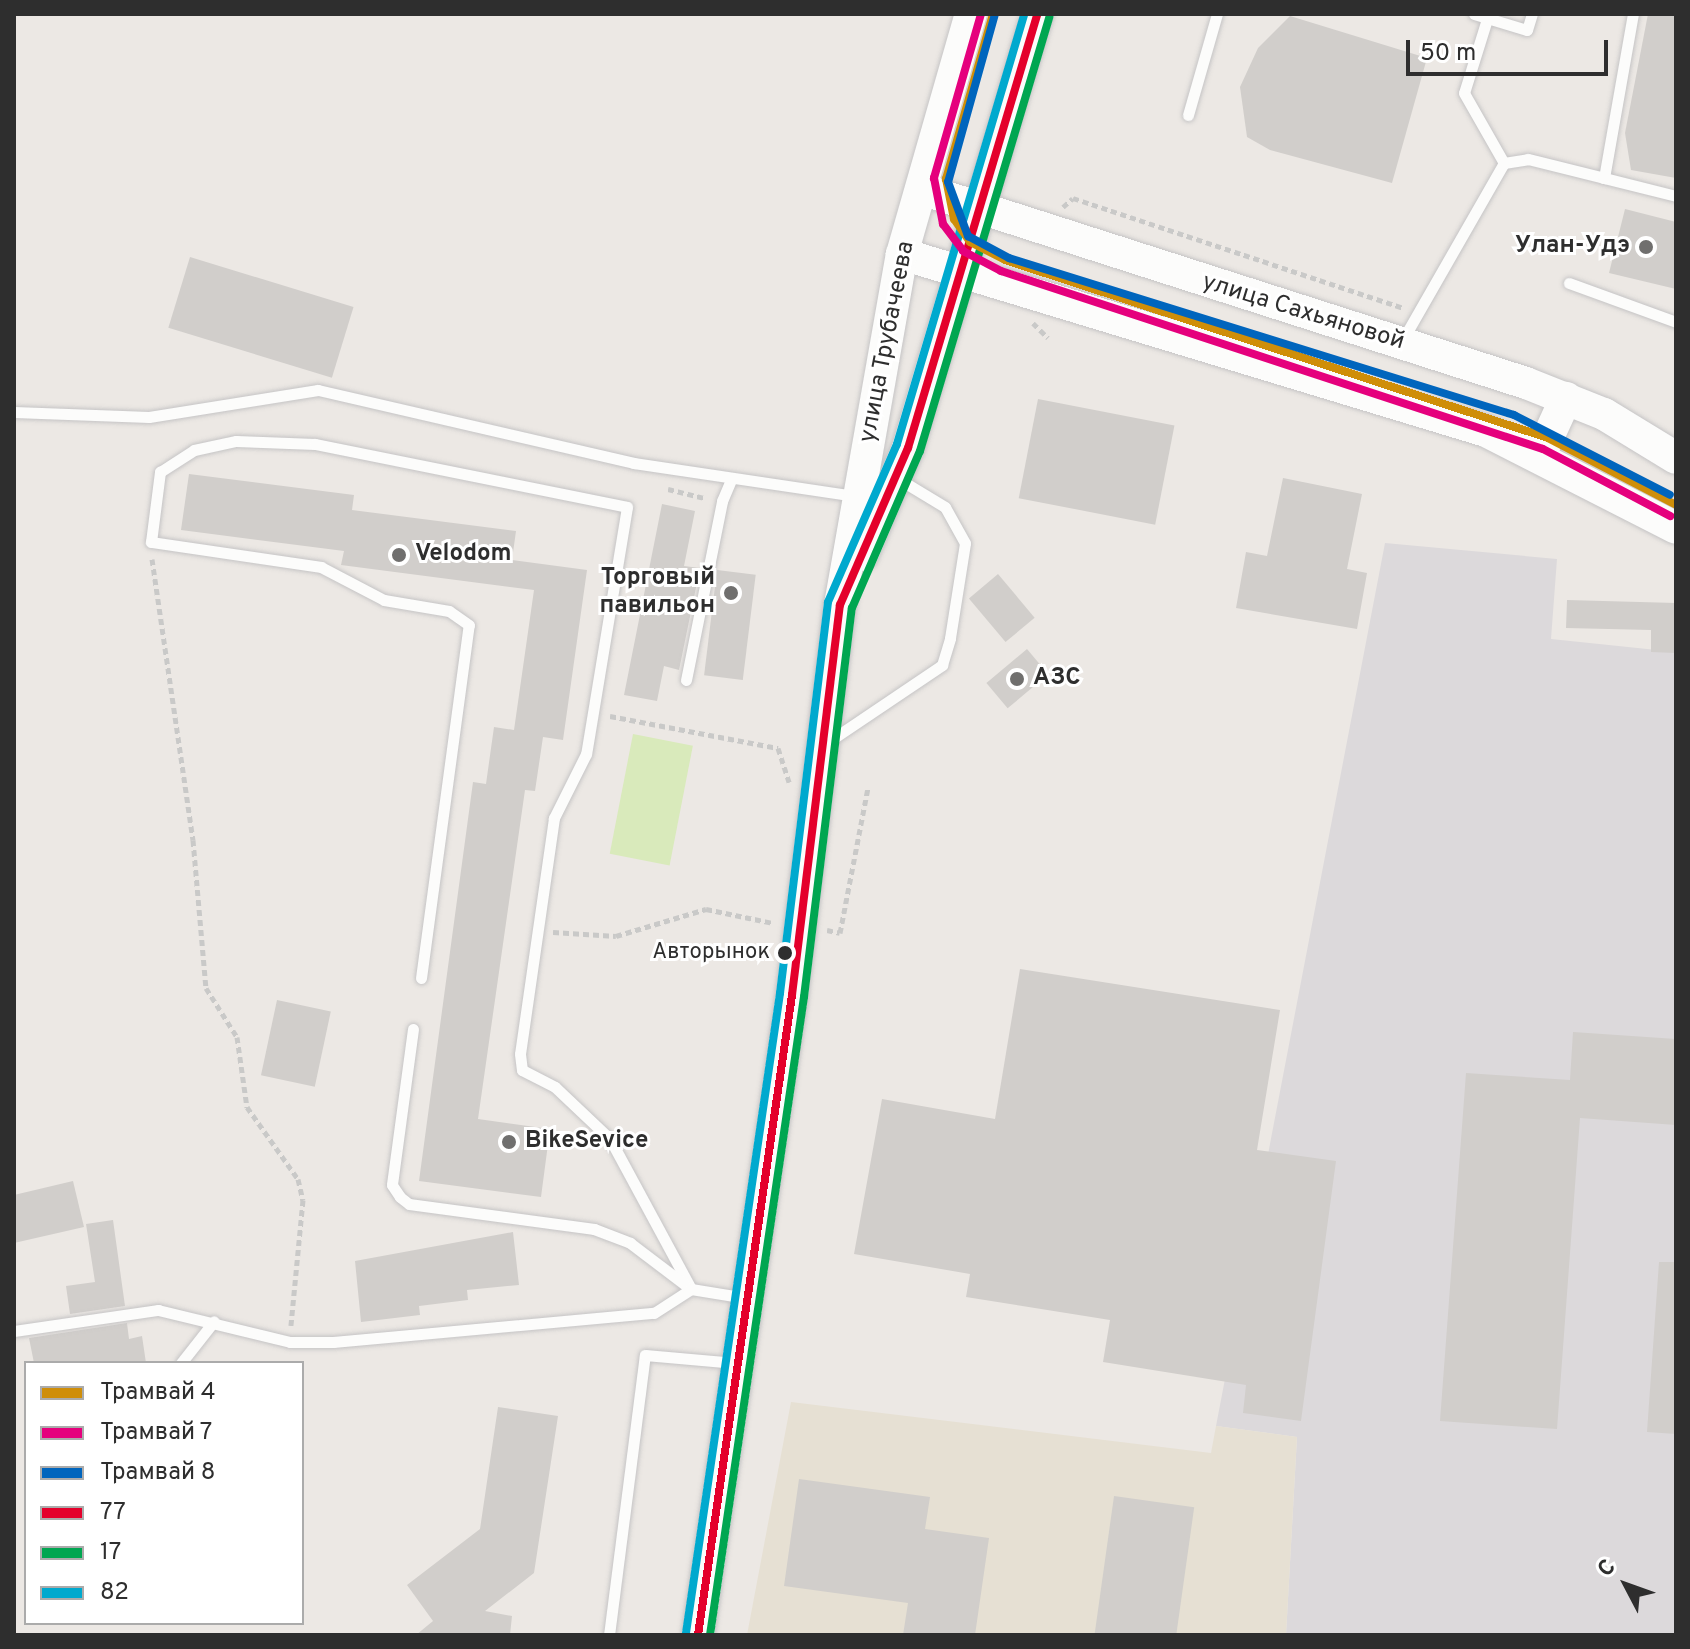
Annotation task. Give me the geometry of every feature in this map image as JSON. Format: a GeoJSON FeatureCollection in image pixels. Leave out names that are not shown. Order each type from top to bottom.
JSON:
{"type":"FeatureCollection","features":[{"type":"Feature","properties":{"kind":"main road","name":"улица Трубачеева"},"geometry":{"type":"LineString","coordinates":[[698,1635],[840,605],[902,254],[971,14]]}},
{"type":"Feature","properties":{"kind":"main road","name":"улица Трубачеева"},"geometry":{"type":"LineString","coordinates":[[840,605],[895,477],[960,275],[1037,14]]}},
{"type":"Feature","properties":{"kind":"main road","name":"улица Сахьяновой"},"geometry":{"type":"LineString","coordinates":[[921,189],[1055,235],[1566,398],[1676,458]]}},
{"type":"Feature","properties":{"kind":"main road"},"geometry":{"type":"LineString","coordinates":[[902,254],[960,275],[1486,431],[1676,528]]}},
{"type":"Feature","properties":{"kind":"main road"},"geometry":{"type":"LineString","coordinates":[[1539,457],[1566,398]]}},
{"type":"Feature","properties":{"kind":"lane"},"geometry":{"type":"LineString","coordinates":[[1188,115],[1217,14]]}},
{"type":"Feature","properties":{"kind":"lane"},"geometry":{"type":"LineString","coordinates":[[1474,14],[1527,30],[1532,14]]}},
{"type":"Feature","properties":{"kind":"lane"},"geometry":{"type":"LineString","coordinates":[[1604,178],[1633,14]]}},
{"type":"Feature","properties":{"kind":"lane"},"geometry":{"type":"LineString","coordinates":[[1487,19],[1464,93],[1504,163]]}},
{"type":"Feature","properties":{"kind":"lane"},"geometry":{"type":"LineString","coordinates":[[1504,163],[1528,159],[1676,196]]}},
{"type":"Feature","properties":{"kind":"lane"},"geometry":{"type":"LineString","coordinates":[[1401,343],[1504,163]]}},
{"type":"Feature","properties":{"kind":"lane"},"geometry":{"type":"LineString","coordinates":[[1569,283],[1676,322]]}},
{"type":"Feature","properties":{"kind":"lane"},"geometry":{"type":"LineString","coordinates":[[14,412],[149,417],[318,390],[634,463],[860,496]]}},
{"type":"Feature","properties":{"kind":"lane"},"geometry":{"type":"LineString","coordinates":[[421,978],[469,625],[449,611],[384,600],[321,567],[151,542],[160,472],[194,450],[236,441],[380,453],[627,507],[586,754],[554,818],[536,931],[522,1070],[555,1087],[610,1139],[691,1289]]}},
{"type":"Feature","properties":{"kind":"lane"},"geometry":{"type":"LineString","coordinates":[[821,746],[942,665],[950,638],[965,543],[945,507],[895,477]]}},
{"type":"Feature","properties":{"kind":"lane"},"geometry":{"type":"LineString","coordinates":[[686,680],[722,501],[732,478]]}},
{"type":"Feature","properties":{"kind":"lane"},"geometry":{"type":"LineString","coordinates":[[413,1029],[392,1185],[400,1197],[409,1204],[594,1229],[630,1243],[691,1289],[746,1298]]}},
{"type":"Feature","properties":{"kind":"lane"},"geometry":{"type":"LineString","coordinates":[[14,1331],[158,1310],[214,1321],[290,1342],[476,1332],[654,1313],[691,1289]]}},
{"type":"Feature","properties":{"kind":"lane"},"geometry":{"type":"LineString","coordinates":[[183,1361],[214,1321]]}},
{"type":"Feature","properties":{"kind":"lane"},"geometry":{"type":"LineString","coordinates":[[609,1635],[645,1355],[737,1363]]}},
{"type":"Feature","properties":{"kind":"path"},"geometry":{"type":"LineString","coordinates":[[1055,235],[1065,204],[1073,198],[1419,313]]}},
{"type":"Feature","properties":{"kind":"path"},"geometry":{"type":"LineString","coordinates":[[1039,298],[1033,322],[1048,338]]}},
{"type":"Feature","properties":{"kind":"path"},"geometry":{"type":"LineString","coordinates":[[627,507],[653,486],[722,501]]}},
{"type":"Feature","properties":{"kind":"path"},"geometry":{"type":"LineString","coordinates":[[151,542],[193,840],[206,988],[237,1037],[247,1107],[298,1179],[303,1200],[290,1342]]}},
{"type":"Feature","properties":{"kind":"path"},"geometry":{"type":"LineString","coordinates":[[593,712],[778,748],[791,788]]}},
{"type":"Feature","properties":{"kind":"path"},"geometry":{"type":"LineString","coordinates":[[822,929],[840,933],[868,788]]}},
{"type":"Feature","properties":{"kind":"path"},"geometry":{"type":"LineString","coordinates":[[536,931],[616,936],[706,909],[779,924]]}},
{"type":"Feature","properties":{"kind":"path"},"geometry":{"type":"LineString","coordinates":[[777,938],[781,909]]}},
{"type":"Feature","properties":{"kind":"shaded area"},"geometry":{"type":"Polygon","coordinates":[[[1385,543],[1557,559],[1551,639],[1676,652],[1676,1635],[1286,1635],[1297,1437],[1216,1426],[1385,543]]]}},
{"type":"Feature","properties":{"kind":"shaded area"},"geometry":{"type":"Polygon","coordinates":[[[791,1402],[1211,1453],[1216,1426],[1297,1437],[1286,1635],[747,1635],[791,1402]]]}},
{"type":"Feature","properties":{"kind":"green space"},"geometry":{"type":"Polygon","coordinates":[[[633,734],[693,746],[670,865],[610,854],[633,734]]]}},
{"type":"Feature","properties":{"kind":"building"},"geometry":{"type":"Polygon","coordinates":[[[1648,14],[1676,14],[1676,178],[1631,170],[1625,133],[1648,14]]]}},
{"type":"Feature","properties":{"kind":"building"},"geometry":{"type":"Polygon","coordinates":[[[1290,16],[1427,58],[1392,183],[1270,150],[1247,137],[1240,87],[1258,48],[1290,16]]]}},
{"type":"Feature","properties":{"kind":"building","name":"Улан-Удэ"},"geometry":{"type":"Polygon","coordinates":[[[1625,209],[1676,222],[1676,289],[1609,273],[1625,209]]]}},
{"type":"Feature","properties":{"kind":"building"},"geometry":{"type":"Polygon","coordinates":[[[190,257],[354,307],[332,378],[168,328],[190,257]]]}},
{"type":"Feature","properties":{"kind":"building"},"geometry":{"type":"Polygon","coordinates":[[[1038,399],[1174,426],[1155,525],[1019,498],[1038,399]]]}},
{"type":"Feature","properties":{"kind":"building"},"geometry":{"type":"Polygon","coordinates":[[[189,474],[354,495],[352,510],[516,531],[512,560],[587,570],[563,740],[543,737],[535,791],[525,790],[478,1119],[550,1129],[541,1197],[419,1181],[473,782],[486,784],[494,727],[514,730],[534,590],[341,565],[344,551],[181,530],[189,474]]]}},
{"type":"Feature","properties":{"kind":"building"},"geometry":{"type":"Polygon","coordinates":[[[1283,478],[1362,494],[1347,569],[1367,573],[1357,629],[1236,608],[1246,552],[1267,556],[1283,478]]]}},
{"type":"Feature","properties":{"kind":"building"},"geometry":{"type":"Polygon","coordinates":[[[662,504],[695,511],[684,566],[700,568],[679,670],[664,666],[657,701],[624,695],[662,504]]]}},
{"type":"Feature","properties":{"kind":"building"},"geometry":{"type":"Polygon","coordinates":[[[717,570],[756,575],[743,680],[704,675],[717,570]]]}},
{"type":"Feature","properties":{"kind":"building"},"geometry":{"type":"Polygon","coordinates":[[[998,574],[1035,618],[1006,642],[969,598],[998,574]]]}},
{"type":"Feature","properties":{"kind":"building"},"geometry":{"type":"Polygon","coordinates":[[[1567,600],[1676,603],[1676,653],[1651,652],[1651,630],[1566,628],[1567,600]]]}},
{"type":"Feature","properties":{"kind":"building","name":"АЗС"},"geometry":{"type":"Polygon","coordinates":[[[1027,649],[1048,674],[1008,708],[986,683],[1027,649]]]}},
{"type":"Feature","properties":{"kind":"building"},"geometry":{"type":"Polygon","coordinates":[[[1020,969],[1280,1010],[1257,1150],[1336,1161],[1301,1421],[1243,1413],[1246,1385],[1103,1362],[1110,1320],[966,1297],[970,1274],[854,1254],[882,1099],[995,1119],[1020,969]]]}},
{"type":"Feature","properties":{"kind":"building"},"geometry":{"type":"Polygon","coordinates":[[[277,1000],[331,1011],[315,1087],[261,1075],[277,1000]]]}},
{"type":"Feature","properties":{"kind":"building"},"geometry":{"type":"Polygon","coordinates":[[[1573,1032],[1676,1039],[1676,1125],[1580,1118],[1557,1429],[1440,1421],[1466,1073],[1570,1080],[1573,1032]]]}},
{"type":"Feature","properties":{"kind":"building"},"geometry":{"type":"Polygon","coordinates":[[[73,1181],[84,1227],[14,1243],[14,1195],[73,1181]]]}},
{"type":"Feature","properties":{"kind":"building"},"geometry":{"type":"Polygon","coordinates":[[[113,1220],[125,1306],[70,1314],[66,1286],[95,1282],[86,1224],[113,1220]]]}},
{"type":"Feature","properties":{"kind":"building"},"geometry":{"type":"Polygon","coordinates":[[[513,1232],[519,1285],[467,1290],[468,1300],[419,1306],[420,1315],[361,1322],[355,1261],[513,1232]]]}},
{"type":"Feature","properties":{"kind":"building"},"geometry":{"type":"Polygon","coordinates":[[[1659,1262],[1676,1262],[1676,1434],[1647,1432],[1659,1262]]]}},
{"type":"Feature","properties":{"kind":"building"},"geometry":{"type":"Polygon","coordinates":[[[127,1323],[129,1339],[142,1336],[146,1361],[34,1361],[29,1338],[127,1323]]]}},
{"type":"Feature","properties":{"kind":"building"},"geometry":{"type":"Polygon","coordinates":[[[498,1407],[558,1416],[534,1573],[485,1611],[512,1616],[510,1635],[416,1635],[433,1621],[407,1585],[480,1529],[498,1407]]]}},
{"type":"Feature","properties":{"kind":"building"},"geometry":{"type":"Polygon","coordinates":[[[799,1479],[930,1497],[925,1529],[989,1538],[975,1635],[903,1635],[908,1603],[784,1586],[799,1479]]]}},
{"type":"Feature","properties":{"kind":"building"},"geometry":{"type":"Polygon","coordinates":[[[1114,1496],[1194,1507],[1176,1635],[1095,1635],[1114,1496]]]}},
{"type":"Feature","properties":{"kind":"tram line","name":"7"},"geometry":{"type":"LineString","coordinates":[[981,14],[934,178],[943,224],[963,251],[1001,271],[1543,449],[1670,516]]}},
{"type":"Feature","properties":{"kind":"tram line","name":"4"},"geometry":{"type":"LineString","coordinates":[[993,14],[946,179],[954,219],[970,242],[1005,260],[1548,438],[1676,505]]}},
{"type":"Feature","properties":{"kind":"tram line","name":"8"},"geometry":{"type":"LineString","coordinates":[[995,14],[948,182],[968,236],[1009,258],[1514,415],[1670,495]]}},
{"type":"Feature","properties":{"kind":"transit line","name":"82"},"geometry":{"type":"LineString","coordinates":[[686,1633],[780,993],[828,602],[897,444],[1024,14]]}},
{"type":"Feature","properties":{"kind":"transit line","name":"77"},"geometry":{"type":"LineString","coordinates":[[698,1635],[792,995],[840,605],[908,448],[1037,14]]}},
{"type":"Feature","properties":{"kind":"transit line","name":"17"},"geometry":{"type":"LineString","coordinates":[[710,1635],[804,997],[852,608],[920,451],[1049,17]]}},
{"type":"Feature","properties":{"kind":"place","name":"Улан-Удэ"},"geometry":{"type":"Point","coordinates":[1646,247]}},
{"type":"Feature","properties":{"kind":"place","name":"Velodom"},"geometry":{"type":"Point","coordinates":[399,555]}},
{"type":"Feature","properties":{"kind":"place","name":"Торговый павильон"},"geometry":{"type":"Point","coordinates":[731,593]}},
{"type":"Feature","properties":{"kind":"place","name":"АЗС"},"geometry":{"type":"Point","coordinates":[1017,679]}},
{"type":"Feature","properties":{"kind":"place","name":"Авторынок"},"geometry":{"type":"Point","coordinates":[785,953]}},
{"type":"Feature","properties":{"kind":"place","name":"BikeSevice"},"geometry":{"type":"Point","coordinates":[509,1142]}}]}
